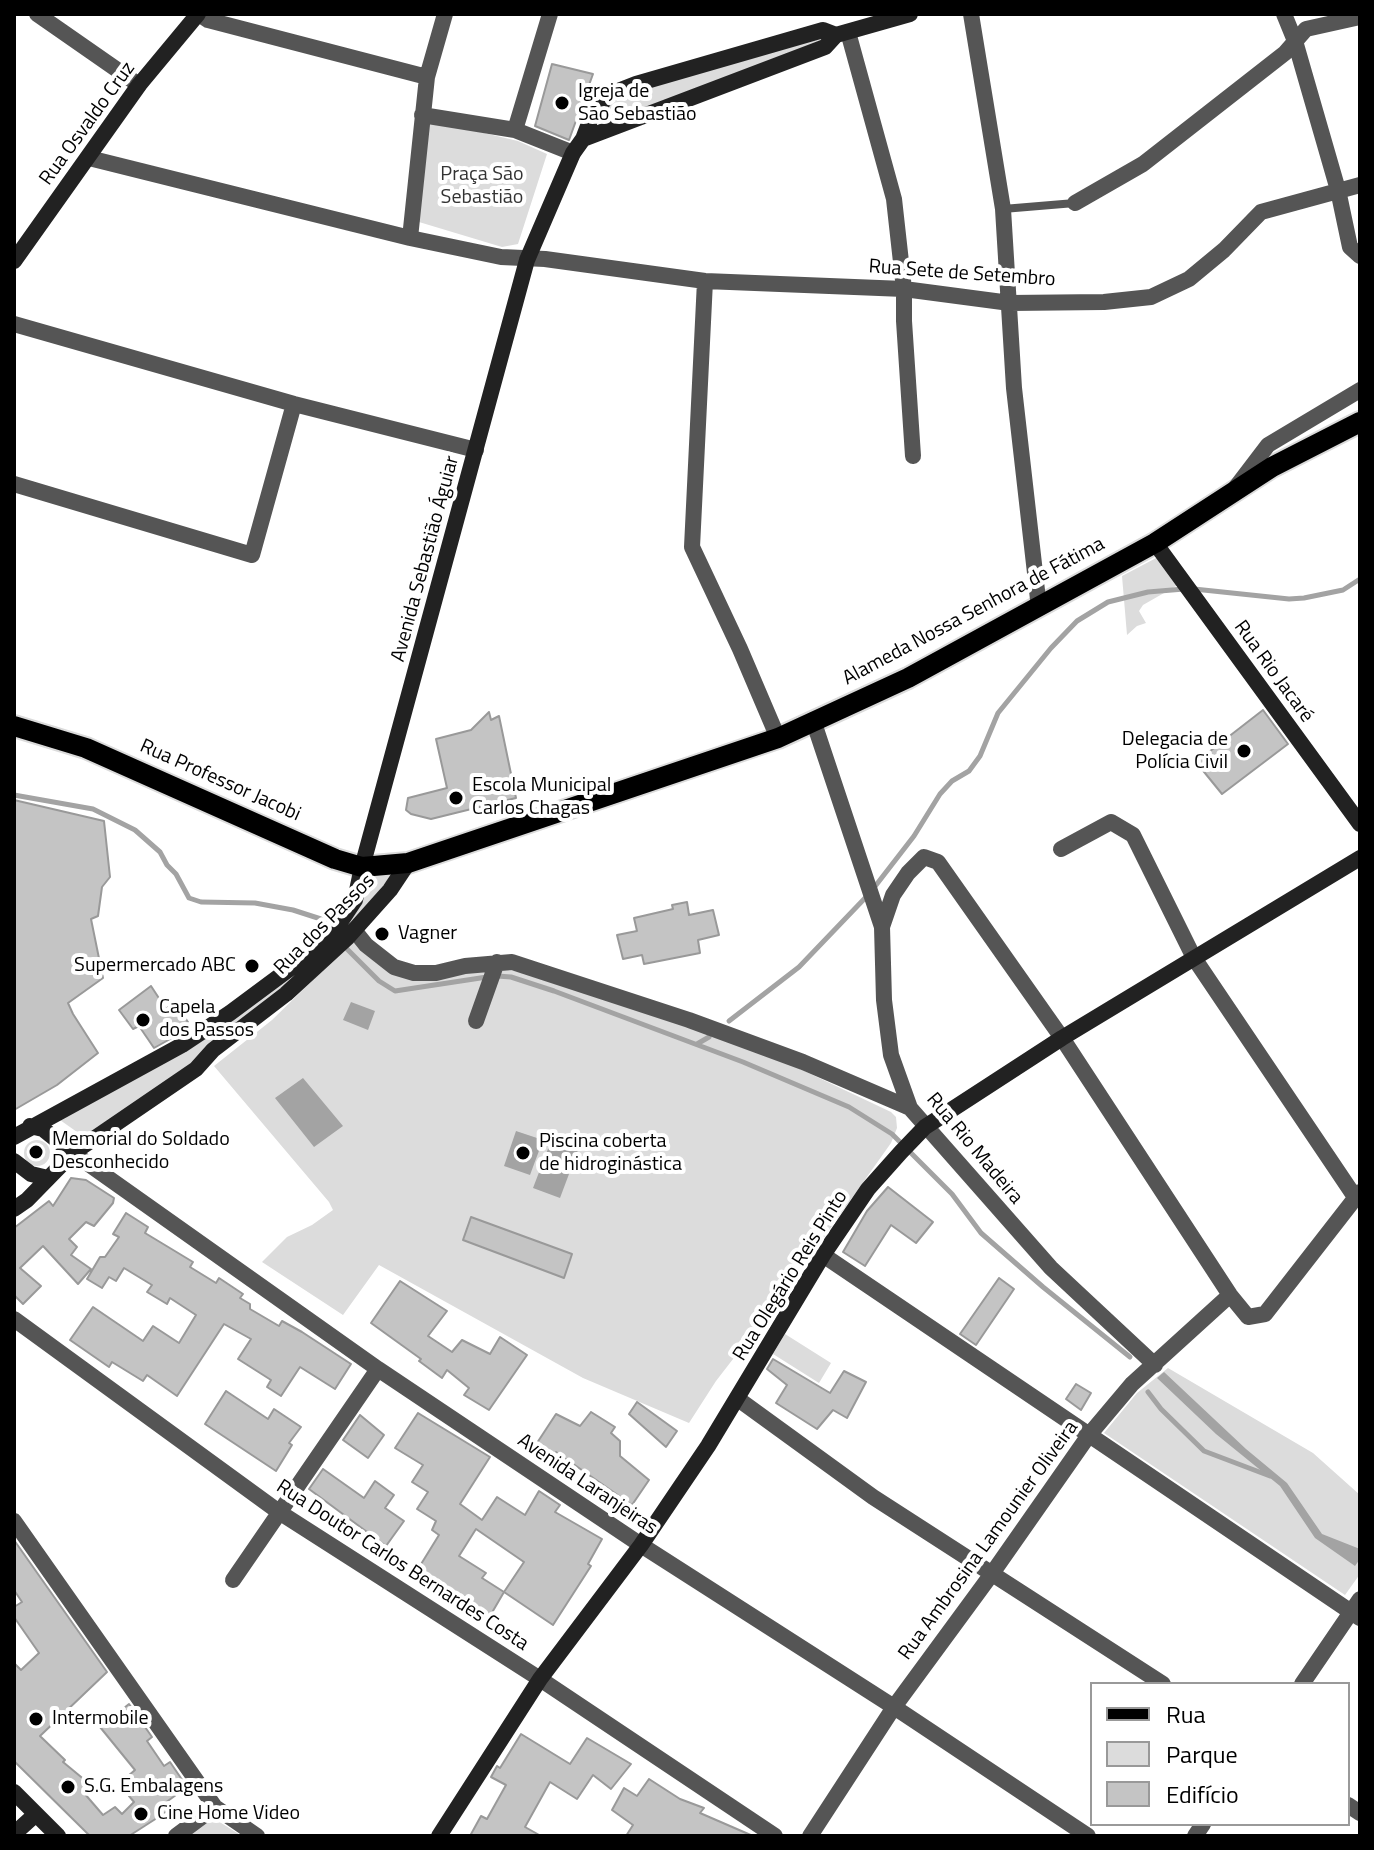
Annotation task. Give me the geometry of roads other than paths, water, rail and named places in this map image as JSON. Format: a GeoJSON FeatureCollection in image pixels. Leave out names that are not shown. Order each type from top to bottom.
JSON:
{"type":"FeatureCollection","features":[{"type":"Feature","properties":{"kind":"main road","name":"Alameda Nossa Senhora de Fátima"},"geometry":{"type":"LineString","coordinates":[[408,863],[778,738],[908,678],[1155,543],[1233,491],[1360,422]]}},
{"type":"Feature","properties":{"kind":"main road","name":"Rua Professor Jacobi"},"geometry":{"type":"LineString","coordinates":[[14,726],[86,748],[335,859],[362,867],[408,863]]}},
{"type":"Feature","properties":{"kind":"street"},"geometry":{"type":"LineString","coordinates":[[37,14],[139,85]]}},
{"type":"Feature","properties":{"kind":"street"},"geometry":{"type":"LineString","coordinates":[[199,14],[208,20],[427,77]]}},
{"type":"Feature","properties":{"kind":"street","name":"Rua Osvaldo Cruz"},"geometry":{"type":"LineString","coordinates":[[14,261],[139,85],[199,14]]}},
{"type":"Feature","properties":{"kind":"street"},"geometry":{"type":"LineString","coordinates":[[410,238],[427,77],[445,14]]}},
{"type":"Feature","properties":{"kind":"street"},"geometry":{"type":"LineString","coordinates":[[515,130],[550,14]]}},
{"type":"Feature","properties":{"kind":"street"},"geometry":{"type":"LineString","coordinates":[[583,139],[825,47],[842,33],[910,14]]}},
{"type":"Feature","properties":{"kind":"street"},"geometry":{"type":"LineString","coordinates":[[971,14],[1003,209],[1014,388],[1039,608]]}},
{"type":"Feature","properties":{"kind":"street"},"geometry":{"type":"LineString","coordinates":[[1284,14],[1295,41],[1338,190],[1350,247],[1360,256]]}},
{"type":"Feature","properties":{"kind":"street"},"geometry":{"type":"LineString","coordinates":[[1075,203],[1143,164],[1285,53],[1306,29],[1360,17]]}},
{"type":"Feature","properties":{"kind":"street"},"geometry":{"type":"LineString","coordinates":[[89,158],[410,238],[527,260],[573,153],[583,139],[591,118],[608,95],[823,30],[842,33]]}},
{"type":"Feature","properties":{"kind":"street"},"geometry":{"type":"LineString","coordinates":[[842,33],[894,199],[904,289],[913,456]]}},
{"type":"Feature","properties":{"kind":"street"},"geometry":{"type":"LineString","coordinates":[[733,56],[740,79]]}},
{"type":"Feature","properties":{"kind":"street"},"geometry":{"type":"LineString","coordinates":[[687,69],[697,96]]}},
{"type":"Feature","properties":{"kind":"street"},"geometry":{"type":"LineString","coordinates":[[422,115],[515,130],[573,153]]}},
{"type":"Feature","properties":{"kind":"street","name":"Rua Sete de Setembro"},"geometry":{"type":"LineString","coordinates":[[527,260],[545,259],[705,281],[904,289],[1010,303],[1104,302],[1151,297],[1189,279],[1224,250],[1261,212],[1360,185]]}},
{"type":"Feature","properties":{"kind":"street","name":"Avenida Sebastião Águiar"},"geometry":{"type":"LineString","coordinates":[[362,867],[527,260]]}},
{"type":"Feature","properties":{"kind":"street"},"geometry":{"type":"LineString","coordinates":[[705,281],[692,547],[778,738]]}},
{"type":"Feature","properties":{"kind":"street"},"geometry":{"type":"LineString","coordinates":[[14,324],[294,404],[476,450]]}},
{"type":"Feature","properties":{"kind":"street"},"geometry":{"type":"LineString","coordinates":[[1233,491],[1268,445],[1360,390]]}},
{"type":"Feature","properties":{"kind":"street"},"geometry":{"type":"LineString","coordinates":[[14,484],[252,555],[294,404]]}},
{"type":"Feature","properties":{"kind":"street","name":"Rua Rio Jacaré"},"geometry":{"type":"LineString","coordinates":[[1155,543],[1360,824]]}},
{"type":"Feature","properties":{"kind":"street","name":"Rua Rio Madeira"},"geometry":{"type":"LineString","coordinates":[[813,720],[882,927],[884,1000],[891,1055],[910,1108],[913,1140],[1155,1365]]}},
{"type":"Feature","properties":{"kind":"street"},"geometry":{"type":"LineString","coordinates":[[882,927],[893,895],[908,873],[924,857],[938,862],[1062,1038],[1230,1295],[1248,1317],[1265,1314],[1358,1194],[1194,958],[1133,835],[1111,822],[1061,849]]}},
{"type":"Feature","properties":{"kind":"street","name":"Rua Olegário Reis Pinto"},"geometry":{"type":"LineString","coordinates":[[439,1836],[540,1679],[641,1545],[738,1399],[823,1255],[868,1189],[913,1140],[1062,1038],[1360,858]]}},
{"type":"Feature","properties":{"kind":"street","name":"Rua dos Passos"},"geometry":{"type":"LineString","coordinates":[[14,1209],[73,1153],[196,1069],[213,1050],[286,994],[341,934],[390,890],[408,863]]}},
{"type":"Feature","properties":{"kind":"street","name":"Rua dos Passos"},"geometry":{"type":"LineString","coordinates":[[14,1137],[182,1045],[341,934],[355,900],[362,867]]}},
{"type":"Feature","properties":{"kind":"street"},"geometry":{"type":"LineString","coordinates":[[341,934],[366,945],[394,967],[414,973],[436,973],[465,966],[512,962],[689,1020],[803,1062],[910,1108]]}},
{"type":"Feature","properties":{"kind":"street"},"geometry":{"type":"LineString","coordinates":[[476,1021],[497,962]]}},
{"type":"Feature","properties":{"kind":"street"},"geometry":{"type":"LineString","coordinates":[[30,1126],[43,1129],[73,1153]]}},
{"type":"Feature","properties":{"kind":"street","name":"Avenida Laranjeiras"},"geometry":{"type":"LineString","coordinates":[[73,1153],[378,1369],[641,1545],[1088,1836]]}},
{"type":"Feature","properties":{"kind":"street"},"geometry":{"type":"LineString","coordinates":[[14,1161],[31,1174],[48,1178]]}},
{"type":"Feature","properties":{"kind":"street"},"geometry":{"type":"LineString","coordinates":[[823,1255],[1089,1435],[1357,1610],[1303,1682]]}},
{"type":"Feature","properties":{"kind":"street","name":"Rua Ambrosina Lamounier Oliveira"},"geometry":{"type":"LineString","coordinates":[[810,1836],[894,1707],[1089,1435],[1132,1384],[1230,1295]]}},
{"type":"Feature","properties":{"kind":"street","name":"Rua Doutor Carlos Bernardes Costa"},"geometry":{"type":"LineString","coordinates":[[14,1319],[279,1512],[540,1679],[775,1836]]}},
{"type":"Feature","properties":{"kind":"street"},"geometry":{"type":"LineString","coordinates":[[233,1580],[378,1369]]}},
{"type":"Feature","properties":{"kind":"street"},"geometry":{"type":"LineString","coordinates":[[738,1399],[873,1497],[1160,1682]]}},
{"type":"Feature","properties":{"kind":"street"},"geometry":{"type":"LineString","coordinates":[[14,1521],[215,1807],[257,1836]]}},
{"type":"Feature","properties":{"kind":"street"},"geometry":{"type":"LineString","coordinates":[[14,1792],[58,1836]]}},
{"type":"Feature","properties":{"kind":"street"},"geometry":{"type":"LineString","coordinates":[[176,1836],[215,1807]]}},
{"type":"Feature","properties":{"kind":"street"},"geometry":{"type":"LineString","coordinates":[[15,1834],[36,1814]]}},
{"type":"Feature","properties":{"kind":"lane"},"geometry":{"type":"LineString","coordinates":[[1003,209],[1075,203]]}},
{"type":"Feature","properties":{"kind":"waterway"},"geometry":{"type":"LineString","coordinates":[[1194,589],[1289,599],[1343,590],[1360,579]]}},
{"type":"Feature","properties":{"kind":"waterway"},"geometry":{"type":"LineString","coordinates":[[873,889],[914,836],[940,794],[952,781],[969,771],[980,756],[998,713],[1077,621],[1108,602],[1148,592],[1184,589]]}},
{"type":"Feature","properties":{"kind":"waterway"},"geometry":{"type":"LineString","coordinates":[[14,795],[93,809],[135,830],[160,852],[189,898],[201,902],[255,903],[293,910],[324,920],[331,928]]}},
{"type":"Feature","properties":{"kind":"waterway"},"geometry":{"type":"LineString","coordinates":[[729,1021],[799,967],[867,896]]}},
{"type":"Feature","properties":{"kind":"waterway"},"geometry":{"type":"LineString","coordinates":[[344,946],[379,981],[395,991],[487,977]]}},
{"type":"Feature","properties":{"kind":"waterway"},"geometry":{"type":"LineString","coordinates":[[497,976],[511,977],[554,991],[743,1062],[849,1107],[892,1134],[952,1194],[981,1233],[1130,1357]]}},
{"type":"Feature","properties":{"kind":"waterway"},"geometry":{"type":"LineString","coordinates":[[697,1044],[709,1037]]}},
{"type":"Feature","properties":{"kind":"waterway"},"geometry":{"type":"LineString","coordinates":[[1148,1392],[1204,1451],[1270,1476]]}},
{"type":"Feature","properties":{"kind":"place","name":"Igreja de São Sebastião"},"geometry":{"type":"Point","coordinates":[562,103]}},
{"type":"Feature","properties":{"kind":"place","name":"Delegacia de Polícia Civil"},"geometry":{"type":"Point","coordinates":[1244,751]}},
{"type":"Feature","properties":{"kind":"place","name":"Escola Municipal Carlos Chagas"},"geometry":{"type":"Point","coordinates":[456,798]}},
{"type":"Feature","properties":{"kind":"place","name":"Vagner"},"geometry":{"type":"Point","coordinates":[382,934]}},
{"type":"Feature","properties":{"kind":"place","name":"Supermercado ABC"},"geometry":{"type":"Point","coordinates":[252,966]}},
{"type":"Feature","properties":{"kind":"place","name":"Capela dos Passos"},"geometry":{"type":"Point","coordinates":[143,1020]}},
{"type":"Feature","properties":{"kind":"place","name":"Memorial do Soldado Desconhecido"},"geometry":{"type":"Point","coordinates":[36,1152]}},
{"type":"Feature","properties":{"kind":"place","name":"Piscina coberta de hidroginástica"},"geometry":{"type":"Point","coordinates":[523,1153]}},
{"type":"Feature","properties":{"kind":"place","name":"Intermobile"},"geometry":{"type":"Point","coordinates":[36,1719]}},
{"type":"Feature","properties":{"kind":"place","name":"S.G. Embalagens"},"geometry":{"type":"Point","coordinates":[68,1787]}},
{"type":"Feature","properties":{"kind":"place","name":"Cine Home Video"},"geometry":{"type":"Point","coordinates":[141,1814]}},
{"type":"Feature","properties":{"kind":"park label","name":"Praça São Sebastião"},"geometry":{"type":"Point","coordinates":[482,186]}}]}
